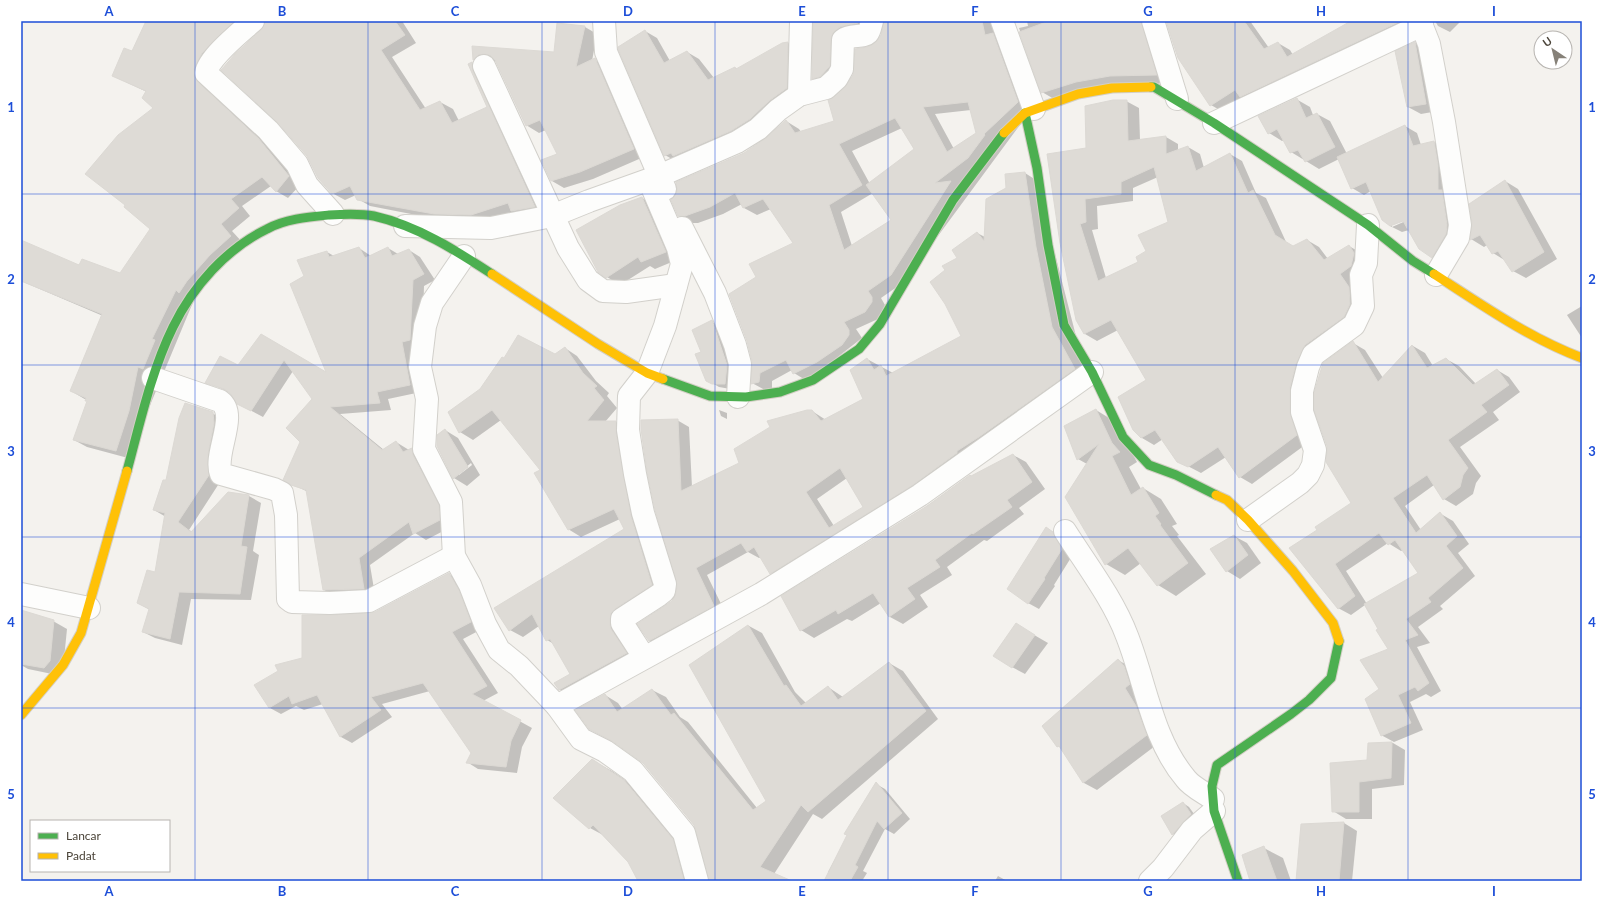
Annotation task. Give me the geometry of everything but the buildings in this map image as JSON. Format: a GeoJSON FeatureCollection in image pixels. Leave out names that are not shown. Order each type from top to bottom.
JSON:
{"type":"FeatureCollection","features":[{"type":"Feature","properties":{"kind":"main road"},"geometry":{"type":"LineString","coordinates":[[21,715],[63,665],[81,633],[153,378],[173,327],[196,289],[219,263],[238,246],[268,228],[306,217],[332,214],[372,216],[406,226],[428,235],[464,256],[598,344],[647,373],[710,396],[738,397],[780,392],[812,380],[859,350],[880,324],[953,200],[996,141],[1029,111],[1078,94],[1112,88],[1154,87],[1177,99],[1368,225],[1413,261],[1500,317],[1556,348],[1582,358]]}},
{"type":"Feature","properties":{"kind":"main road"},"geometry":{"type":"LineString","coordinates":[[1029,111],[1048,245],[1064,325],[1092,372],[1123,436],[1149,465],[1176,475],[1227,500],[1248,520],[1293,571],[1333,623],[1339,640],[1331,678],[1309,700],[1291,714],[1217,765],[1212,786],[1213,805],[1238,881]]}},
{"type":"Feature","properties":{"kind":"street"},"geometry":{"type":"LineString","coordinates":[[253,21],[217,56],[207,68],[206,73],[268,130],[296,164],[307,185],[332,214]]}},
{"type":"Feature","properties":{"kind":"street"},"geometry":{"type":"LineString","coordinates":[[604,21],[606,52],[654,178],[682,264],[665,326],[647,373],[629,396],[628,430],[634,474],[643,513],[665,584],[664,591],[659,596],[622,619],[622,623],[644,657]]}},
{"type":"Feature","properties":{"kind":"street"},"geometry":{"type":"LineString","coordinates":[[799,95],[800,21]]}},
{"type":"Feature","properties":{"kind":"street"},"geometry":{"type":"LineString","coordinates":[[406,226],[491,228],[552,216],[654,178],[737,142],[758,129],[778,110],[799,95],[826,88],[837,78],[842,69],[843,40],[851,36],[868,33],[872,21]]}},
{"type":"Feature","properties":{"kind":"street"},"geometry":{"type":"LineString","coordinates":[[1002,21],[1029,111]]}},
{"type":"Feature","properties":{"kind":"street"},"geometry":{"type":"LineString","coordinates":[[1154,21],[1177,99]]}},
{"type":"Feature","properties":{"kind":"street"},"geometry":{"type":"LineString","coordinates":[[1214,123],[1421,23],[1428,44],[1444,122],[1460,225],[1458,238],[1436,276]]}},
{"type":"Feature","properties":{"kind":"street"},"geometry":{"type":"LineString","coordinates":[[484,66],[552,216],[568,248],[588,280],[603,291],[626,292],[676,285]]}},
{"type":"Feature","properties":{"kind":"street"},"geometry":{"type":"LineString","coordinates":[[654,178],[715,293],[735,346],[740,364],[738,397]]}},
{"type":"Feature","properties":{"kind":"street"},"geometry":{"type":"LineString","coordinates":[[1248,520],[1300,483],[1308,475],[1313,465],[1315,450],[1302,412],[1302,391],[1308,367],[1313,355],[1354,325],[1363,306],[1361,276],[1366,263],[1368,225]]}},
{"type":"Feature","properties":{"kind":"street"},"geometry":{"type":"LineString","coordinates":[[464,256],[432,303],[425,326],[420,368],[427,399],[424,449],[451,502],[454,556],[470,585],[485,624],[499,650],[519,666],[557,706],[581,739],[605,751],[632,771],[684,832],[697,881]]}},
{"type":"Feature","properties":{"kind":"street"},"geometry":{"type":"LineString","coordinates":[[557,706],[761,594],[920,495],[1092,372]]}},
{"type":"Feature","properties":{"kind":"street"},"geometry":{"type":"LineString","coordinates":[[153,378],[220,401],[226,405],[228,413],[219,468],[221,474],[274,488],[282,492],[286,515],[288,599],[292,602],[330,603],[369,601],[454,556]]}},
{"type":"Feature","properties":{"kind":"street"},"geometry":{"type":"LineString","coordinates":[[1065,531],[1101,586],[1127,635],[1148,706],[1167,752],[1186,780],[1213,805],[1163,868],[1150,881]]}},
{"type":"Feature","properties":{"kind":"street"},"geometry":{"type":"LineString","coordinates":[[21,594],[89,608]]}},
{"type":"Feature","properties":{"kind":"traffic: fast"},"geometry":{"type":"LineString","coordinates":[[1151,87],[1154,87],[1214,123],[1368,225],[1413,261],[1434,274]]}},
{"type":"Feature","properties":{"kind":"traffic: fast"},"geometry":{"type":"LineString","coordinates":[[1025,113],[1037,168],[1048,245],[1064,325],[1092,372],[1123,437],[1149,465],[1176,475],[1216,495]]}},
{"type":"Feature","properties":{"kind":"traffic: fast"},"geometry":{"type":"LineString","coordinates":[[663,379],[710,396],[746,397],[780,392],[813,380],[859,349],[880,324],[953,200],[1004,133]]}},
{"type":"Feature","properties":{"kind":"traffic: fast"},"geometry":{"type":"LineString","coordinates":[[127,471],[141,416],[158,362],[181,312],[190,297],[212,270],[252,237],[281,223],[297,219],[329,215],[363,214],[390,220],[421,232],[464,256],[492,274]]}},
{"type":"Feature","properties":{"kind":"traffic: fast"},"geometry":{"type":"LineString","coordinates":[[1238,881],[1214,811],[1212,786],[1217,765],[1291,714],[1309,700],[1331,678],[1339,641]]}},
{"type":"Feature","properties":{"kind":"traffic: slow"},"geometry":{"type":"LineString","coordinates":[[1004,133],[1025,113],[1078,94],[1112,88],[1151,87]]}},
{"type":"Feature","properties":{"kind":"traffic: slow"},"geometry":{"type":"LineString","coordinates":[[492,274],[598,344],[647,373],[663,379]]}},
{"type":"Feature","properties":{"kind":"traffic: slow"},"geometry":{"type":"LineString","coordinates":[[1434,274],[1525,331],[1543,341],[1582,358]]}},
{"type":"Feature","properties":{"kind":"traffic: slow"},"geometry":{"type":"LineString","coordinates":[[21,715],[63,665],[81,633],[127,471]]}},
{"type":"Feature","properties":{"kind":"traffic: slow"},"geometry":{"type":"LineString","coordinates":[[1216,495],[1227,500],[1248,520],[1293,571],[1333,623],[1339,641]]}}]}
